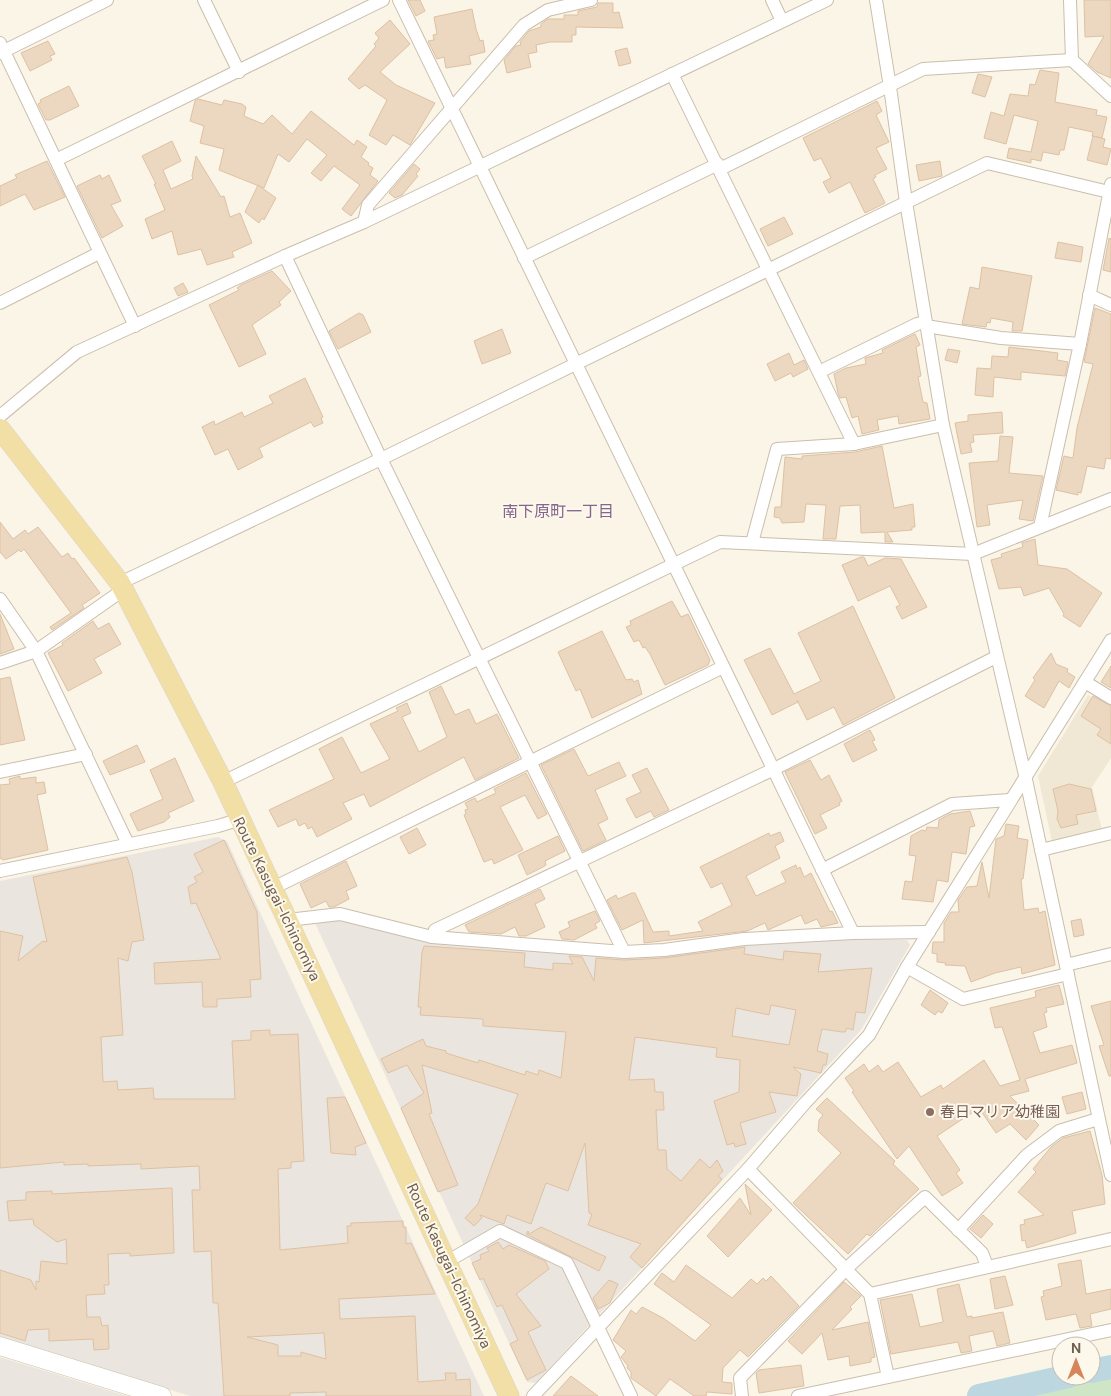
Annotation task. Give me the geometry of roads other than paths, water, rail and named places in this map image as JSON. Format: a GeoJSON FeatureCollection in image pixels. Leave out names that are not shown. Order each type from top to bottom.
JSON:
{"type":"FeatureCollection","features":[{"type":"Feature","properties":{"kind":"main road","name":"Route Kasugai-Ichinomiya"},"geometry":{"type":"LineString","coordinates":[[0,429],[121,587],[222,782],[238,820],[273,888],[448,1261],[509,1396]]}},
{"type":"Feature","properties":{"kind":"street"},"geometry":{"type":"LineString","coordinates":[[107,0],[1,49],[135,326]]}},
{"type":"Feature","properties":{"kind":"street"},"geometry":{"type":"LineString","coordinates":[[204,0],[239,72]]}},
{"type":"Feature","properties":{"kind":"street"},"geometry":{"type":"LineString","coordinates":[[56,160],[383,0]]}},
{"type":"Feature","properties":{"kind":"street"},"geometry":{"type":"LineString","coordinates":[[399,0],[853,933]]}},
{"type":"Feature","properties":{"kind":"street"},"geometry":{"type":"LineString","coordinates":[[364,222],[368,205],[524,25],[548,10],[591,0]]}},
{"type":"Feature","properties":{"kind":"street"},"geometry":{"type":"LineString","coordinates":[[772,0],[782,21]]}},
{"type":"Feature","properties":{"kind":"street"},"geometry":{"type":"LineString","coordinates":[[0,416],[77,352],[285,256],[364,222],[827,0]]}},
{"type":"Feature","properties":{"kind":"street"},"geometry":{"type":"LineString","coordinates":[[876,0],[906,202],[943,425],[1025,775],[1111,1175]]}},
{"type":"Feature","properties":{"kind":"street"},"geometry":{"type":"LineString","coordinates":[[1070,0],[1072,60],[1111,96]]}},
{"type":"Feature","properties":{"kind":"street"},"geometry":{"type":"LineString","coordinates":[[524,258],[890,87],[923,69],[1072,60]]}},
{"type":"Feature","properties":{"kind":"street"},"geometry":{"type":"LineString","coordinates":[[672,74],[854,444]]}},
{"type":"Feature","properties":{"kind":"street"},"geometry":{"type":"LineString","coordinates":[[0,664],[36,651],[121,587],[988,163],[1110,188],[1080,344],[1040,527]]}},
{"type":"Feature","properties":{"kind":"street"},"geometry":{"type":"LineString","coordinates":[[0,303],[99,253]]}},
{"type":"Feature","properties":{"kind":"street"},"geometry":{"type":"LineString","coordinates":[[285,256],[381,459],[624,952]]}},
{"type":"Feature","properties":{"kind":"street"},"geometry":{"type":"LineString","coordinates":[[1089,295],[1111,306]]}},
{"type":"Feature","properties":{"kind":"street"},"geometry":{"type":"LineString","coordinates":[[819,372],[916,324],[926,324],[1001,338],[1080,344]]}},
{"type":"Feature","properties":{"kind":"street"},"geometry":{"type":"LineString","coordinates":[[752,543],[777,449],[854,444],[943,425]]}},
{"type":"Feature","properties":{"kind":"street"},"geometry":{"type":"LineString","coordinates":[[222,782],[720,542],[973,554],[1111,499]]}},
{"type":"Feature","properties":{"kind":"street"},"geometry":{"type":"LineString","coordinates":[[0,599],[36,651],[128,844]]}},
{"type":"Feature","properties":{"kind":"street"},"geometry":{"type":"LineString","coordinates":[[533,1396],[598,1330],[748,1169],[805,1103],[869,1035],[907,968],[1025,775],[1111,640]]}},
{"type":"Feature","properties":{"kind":"street"},"geometry":{"type":"LineString","coordinates":[[432,937],[435,930],[774,769],[996,657]]}},
{"type":"Feature","properties":{"kind":"street"},"geometry":{"type":"LineString","coordinates":[[273,888],[723,667]]}},
{"type":"Feature","properties":{"kind":"street"},"geometry":{"type":"LineString","coordinates":[[1085,682],[1111,698]]}},
{"type":"Feature","properties":{"kind":"street"},"geometry":{"type":"LineString","coordinates":[[0,772],[86,754]]}},
{"type":"Feature","properties":{"kind":"street"},"geometry":{"type":"LineString","coordinates":[[822,870],[952,804],[1010,800]]}},
{"type":"Feature","properties":{"kind":"street"},"geometry":{"type":"LineString","coordinates":[[0,871],[218,826],[238,820]]}},
{"type":"Feature","properties":{"kind":"street"},"geometry":{"type":"LineString","coordinates":[[1041,850],[1111,833]]}},
{"type":"Feature","properties":{"kind":"street"},"geometry":{"type":"LineString","coordinates":[[288,920],[340,914],[432,937],[624,952],[664,950],[744,939],[853,933],[929,932]]}},
{"type":"Feature","properties":{"kind":"street"},"geometry":{"type":"LineString","coordinates":[[907,968],[962,999],[1067,970],[1111,954]]}},
{"type":"Feature","properties":{"kind":"street"},"geometry":{"type":"LineString","coordinates":[[958,1230],[1027,1155],[1059,1131],[1098,1120]]}},
{"type":"Feature","properties":{"kind":"street"},"geometry":{"type":"LineString","coordinates":[[748,1169],[847,1268],[870,1294],[888,1377]]}},
{"type":"Feature","properties":{"kind":"street"},"geometry":{"type":"LineString","coordinates":[[742,1396],[740,1378],[847,1268],[925,1197],[982,1253],[987,1266]]}},
{"type":"Feature","properties":{"kind":"street"},"geometry":{"type":"LineString","coordinates":[[448,1261],[500,1231],[567,1263],[631,1396]]}},
{"type":"Feature","properties":{"kind":"street"},"geometry":{"type":"LineString","coordinates":[[870,1294],[1111,1239]]}},
{"type":"Feature","properties":{"kind":"street"},"geometry":{"type":"LineString","coordinates":[[798,1396],[1111,1330]]}},
{"type":"Feature","properties":{"kind":"street"},"geometry":{"type":"LineString","coordinates":[[0,1346],[162,1396]]}},
{"type":"Feature","properties":{"kind":"waterway"},"geometry":{"type":"LineString","coordinates":[[1101,1369],[1111,1367]]}},
{"type":"Feature","properties":{"kind":"waterway"},"geometry":{"type":"LineString","coordinates":[[979,1396],[1051,1380]]}},
{"type":"Feature","properties":{"kind":"place","name":"春日マリア幼稚園"},"geometry":{"type":"Point","coordinates":[930,1112]}},
{"type":"Feature","properties":{"kind":"district","name":"南下原町一丁目"},"geometry":{"type":"Point","coordinates":[558,511]}}]}
